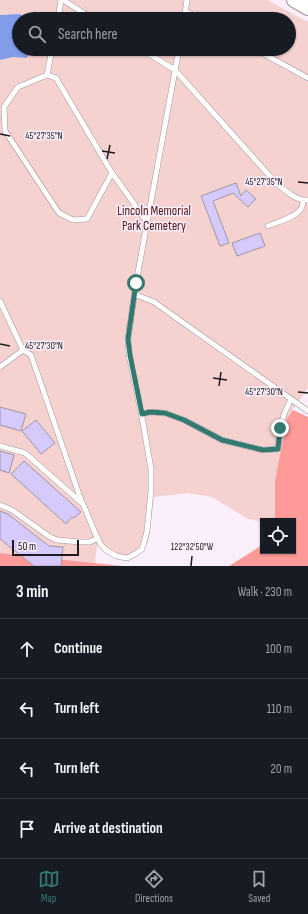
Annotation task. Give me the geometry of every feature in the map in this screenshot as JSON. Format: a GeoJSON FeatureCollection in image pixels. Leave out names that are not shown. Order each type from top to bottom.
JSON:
{"type":"FeatureCollection","features":[{"type":"Feature","properties":{"kind":"main road"},"geometry":{"type":"LineString","coordinates":[[294,0],[308,8]]}},
{"type":"Feature","properties":{"kind":"lane"},"geometry":{"type":"LineString","coordinates":[[59,12],[62,0],[82,12]]}},
{"type":"Feature","properties":{"kind":"lane"},"geometry":{"type":"LineString","coordinates":[[185,11],[187,0]]}},
{"type":"Feature","properties":{"kind":"lane"},"geometry":{"type":"LineString","coordinates":[[47,75],[51,56]]}},
{"type":"Feature","properties":{"kind":"lane"},"geometry":{"type":"LineString","coordinates":[[152,56],[175,70],[276,183],[289,194],[306,200],[301,210],[285,220],[268,226]]}},
{"type":"Feature","properties":{"kind":"lane"},"geometry":{"type":"LineString","coordinates":[[0,301],[23,350],[31,355],[83,504],[101,545],[116,556],[127,558],[137,553],[142,549],[147,531],[151,491],[151,468],[128,339],[134,294],[178,56]]}},
{"type":"Feature","properties":{"kind":"lane"},"geometry":{"type":"LineString","coordinates":[[268,56],[308,78]]}},
{"type":"Feature","properties":{"kind":"lane"},"geometry":{"type":"LineString","coordinates":[[112,173],[87,219],[73,220],[59,213],[5,131],[4,107],[18,87],[47,75],[56,78],[112,173],[147,222]]}},
{"type":"Feature","properties":{"kind":"lane"},"geometry":{"type":"LineString","coordinates":[[134,294],[154,302],[308,411]]}},
{"type":"Feature","properties":{"kind":"lane"},"geometry":{"type":"LineString","coordinates":[[0,367],[23,350]]}},
{"type":"Feature","properties":{"kind":"lane"},"geometry":{"type":"LineString","coordinates":[[142,414],[150,412],[165,413],[184,420],[222,440],[263,450],[278,449],[280,428],[291,399]]}},
{"type":"Feature","properties":{"kind":"lane"},"geometry":{"type":"LineString","coordinates":[[0,446],[25,453],[83,504]]}},
{"type":"Feature","properties":{"kind":"lane"},"geometry":{"type":"LineString","coordinates":[[0,505],[12,510],[50,537],[58,540],[90,542],[98,538]]}},
{"type":"Feature","properties":{"kind":"green space","name":"Lincoln Memorial Park Cemetery"},"geometry":{"type":"Polygon","coordinates":[[[0,0],[267,0],[289,12],[12,12],[12,56],[296,56],[296,16],[308,22],[308,388],[287,418],[275,481],[275,518],[260,518],[260,521],[248,519],[212,497],[187,493],[154,497],[148,543],[128,559],[108,555],[98,538],[95,563],[0,553],[0,0]]]}},
{"type":"Feature","properties":{"kind":"shaded area"},"geometry":{"type":"Polygon","coordinates":[[[293,410],[308,417],[308,566],[229,566],[260,546],[260,554],[296,554],[296,518],[275,518],[275,481],[287,418],[293,410]]]}},
{"type":"Feature","properties":{"kind":"shaded area"},"geometry":{"type":"Polygon","coordinates":[[[0,553],[122,566],[0,566],[0,553]]]}},
{"type":"Feature","properties":{"kind":"water"},"geometry":{"type":"Polygon","coordinates":[[[12,14],[12,56],[28,56],[26,58],[13,57],[0,60],[0,15],[12,14]]]}},
{"type":"Feature","properties":{"kind":"building"},"geometry":{"type":"Polygon","coordinates":[[[236,183],[241,196],[246,190],[256,199],[248,207],[233,193],[213,201],[229,243],[220,246],[201,196],[236,183]]]}},
{"type":"Feature","properties":{"kind":"building"},"geometry":{"type":"Polygon","coordinates":[[[260,233],[265,246],[237,256],[232,243],[260,233]]]}},
{"type":"Feature","properties":{"kind":"building"},"geometry":{"type":"Polygon","coordinates":[[[0,407],[26,414],[21,431],[0,425],[0,407]]]}},
{"type":"Feature","properties":{"kind":"building"},"geometry":{"type":"Polygon","coordinates":[[[36,420],[55,443],[41,454],[22,431],[36,420]]]}},
{"type":"Feature","properties":{"kind":"building"},"geometry":{"type":"Polygon","coordinates":[[[0,451],[14,455],[9,473],[0,470],[0,451]]]}},
{"type":"Feature","properties":{"kind":"building"},"geometry":{"type":"Polygon","coordinates":[[[24,461],[81,512],[74,518],[72,517],[66,524],[11,474],[24,461]]]}},
{"type":"Feature","properties":{"kind":"building"},"geometry":{"type":"Polygon","coordinates":[[[0,511],[8,514],[49,546],[63,547],[61,566],[34,566],[0,539],[0,511]]]}},
{"type":"Feature","properties":{"kind":"route"},"geometry":{"type":"LineString","coordinates":[[136,283],[128,339],[142,414],[150,412],[165,413],[184,420],[222,440],[263,450],[278,449],[280,428]]}}]}
